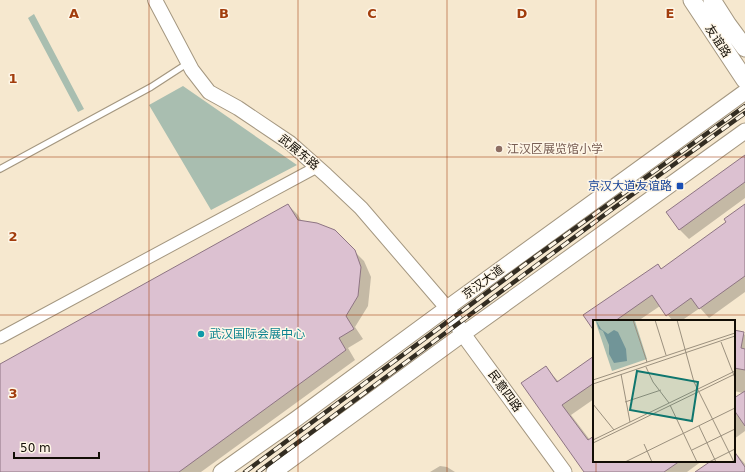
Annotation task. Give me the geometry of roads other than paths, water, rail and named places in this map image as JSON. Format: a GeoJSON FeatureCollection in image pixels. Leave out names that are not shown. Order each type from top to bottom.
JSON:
{"type":"FeatureCollection","features":[{"type":"Feature","properties":{"kind":"main road","name":"友谊路"},"geometry":{"type":"LineString","coordinates":[[692,0],[745,80]]}},
{"type":"Feature","properties":{"kind":"main road","name":"友谊路"},"geometry":{"type":"LineString","coordinates":[[712,0],[745,48]]}},
{"type":"Feature","properties":{"kind":"main road","name":"京汉大道"},"geometry":{"type":"LineString","coordinates":[[221,472],[745,92]]}},
{"type":"Feature","properties":{"kind":"main road"},"geometry":{"type":"LineString","coordinates":[[274,472],[745,131]]}},
{"type":"Feature","properties":{"kind":"main road","name":"民意四路"},"geometry":{"type":"LineString","coordinates":[[447,308],[463,334],[564,472]]}},
{"type":"Feature","properties":{"kind":"street","name":"武展东路"},"geometry":{"type":"LineString","coordinates":[[155,0],[192,70],[209,92],[238,108],[290,143],[317,167],[361,208],[447,308]]}},
{"type":"Feature","properties":{"kind":"street"},"geometry":{"type":"LineString","coordinates":[[0,338],[317,167]]}},
{"type":"Feature","properties":{"kind":"lane"},"geometry":{"type":"LineString","coordinates":[[0,169],[151,87],[188,62]]}},
{"type":"Feature","properties":{"kind":"railway"},"geometry":{"type":"LineString","coordinates":[[245,472],[528,262],[745,106]]}},
{"type":"Feature","properties":{"kind":"railway"},"geometry":{"type":"LineString","coordinates":[[258,472],[611,210],[745,113]]}},
{"type":"Feature","properties":{"kind":"place","name":"江汉区展览馆小学"},"geometry":{"type":"Point","coordinates":[499,149]}},
{"type":"Feature","properties":{"kind":"place","name":"京汉大道友谊路"},"geometry":{"type":"Point","coordinates":[680,186]}},
{"type":"Feature","properties":{"kind":"place","name":"武汉国际会展中心"},"geometry":{"type":"Point","coordinates":[201,334]}}]}
